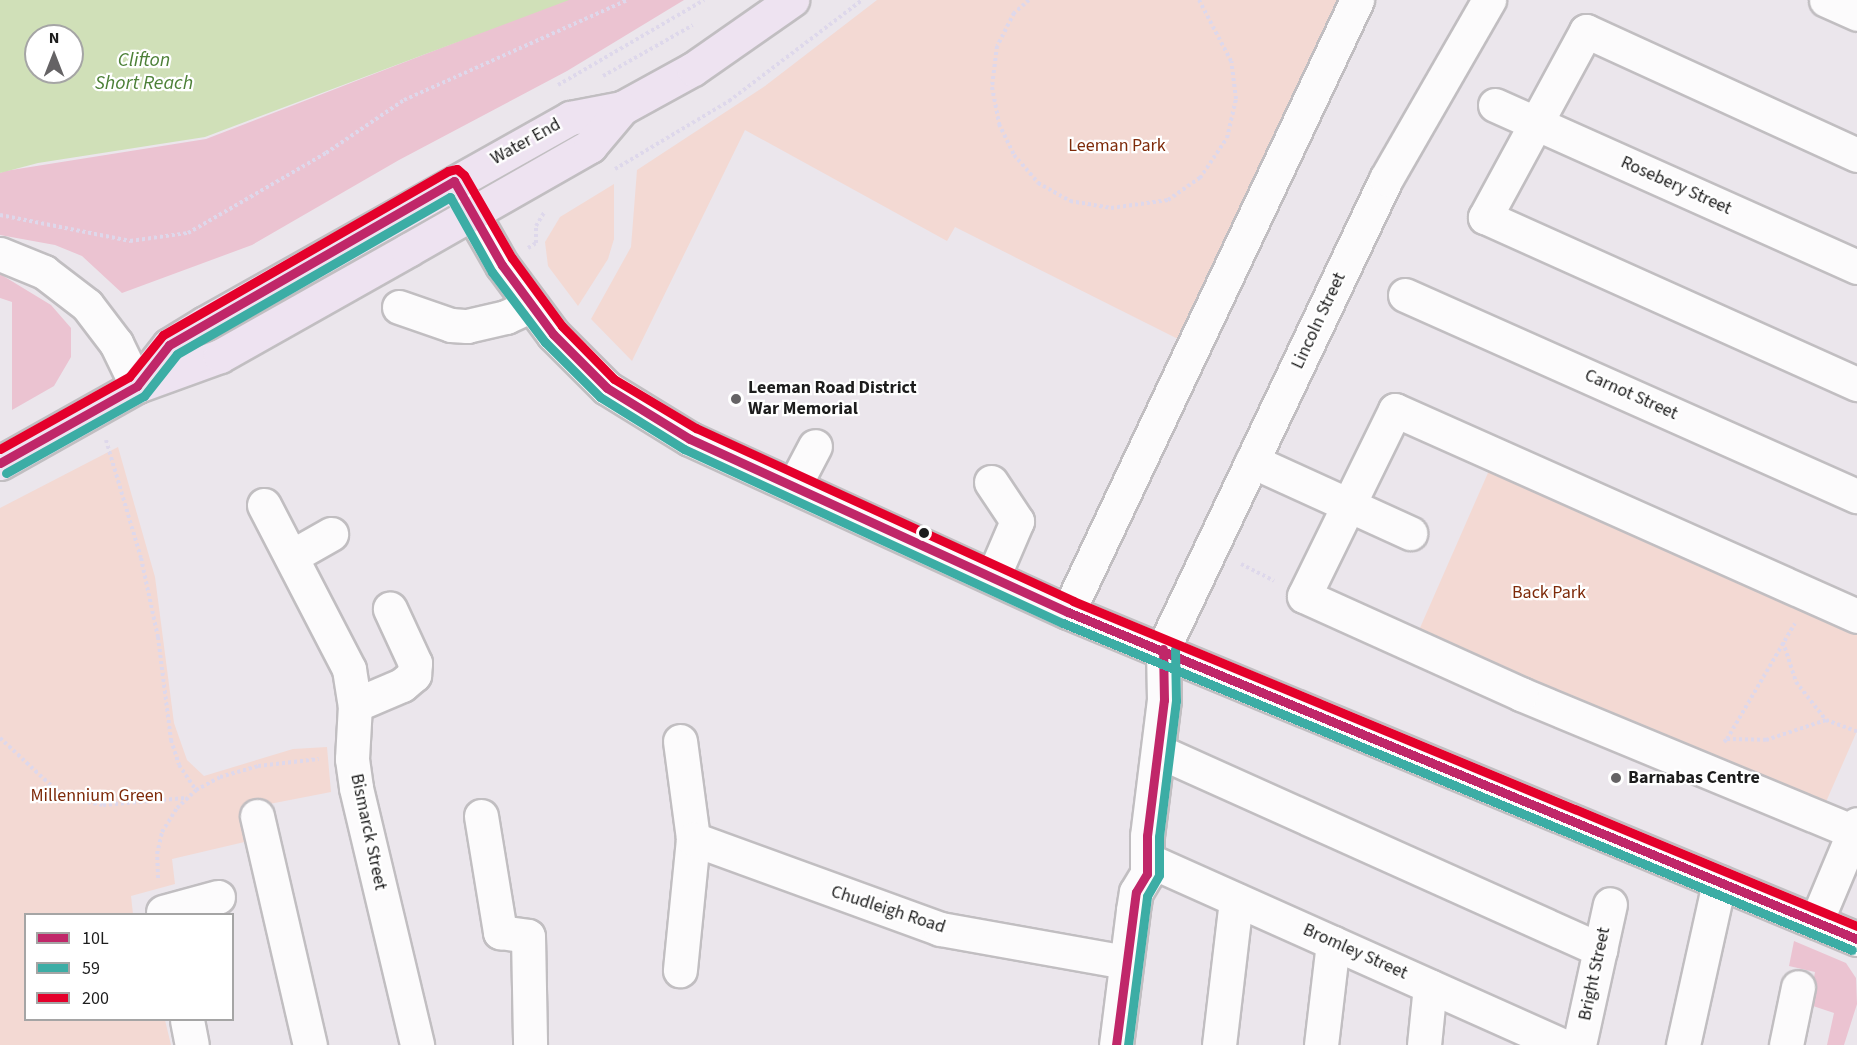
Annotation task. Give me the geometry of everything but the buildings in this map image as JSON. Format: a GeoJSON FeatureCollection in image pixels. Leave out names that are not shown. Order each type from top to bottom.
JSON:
{"type":"FeatureCollection","features":[{"type":"Feature","properties":{"kind":"main road","name":"Water End"},"geometry":{"type":"LineString","coordinates":[[137,386],[169,345],[454,181],[570,118],[622,108],[693,69],[792,0]]}},
{"type":"Feature","properties":{"kind":"main road","name":"Water End"},"geometry":{"type":"LineString","coordinates":[[0,463],[137,386],[220,356],[595,142],[622,108]]}},
{"type":"Feature","properties":{"kind":"street"},"geometry":{"type":"LineString","coordinates":[[1068,612],[1357,0]]}},
{"type":"Feature","properties":{"kind":"street","name":"Lincoln Street"},"geometry":{"type":"LineString","coordinates":[[1163,649],[1386,179],[1489,0]]}},
{"type":"Feature","properties":{"kind":"street"},"geometry":{"type":"LineString","coordinates":[[1826,0],[1857,14]]}},
{"type":"Feature","properties":{"kind":"street"},"geometry":{"type":"LineString","coordinates":[[1857,154],[1586,31],[1485,217],[1857,384]]}},
{"type":"Feature","properties":{"kind":"street","name":"Rosebery Street"},"geometry":{"type":"LineString","coordinates":[[1495,105],[1857,267]]}},
{"type":"Feature","properties":{"kind":"street"},"geometry":{"type":"LineString","coordinates":[[454,181],[530,306],[607,388],[690,439],[1068,612],[1163,649],[1857,939]]}},
{"type":"Feature","properties":{"kind":"street"},"geometry":{"type":"LineString","coordinates":[[0,254],[44,272],[87,305],[116,343],[137,386]]}},
{"type":"Feature","properties":{"kind":"street","name":"Carnot Street"},"geometry":{"type":"LineString","coordinates":[[1405,295],[1857,496]]}},
{"type":"Feature","properties":{"kind":"street"},"geometry":{"type":"LineString","coordinates":[[399,307],[467,326],[506,317],[530,306]]}},
{"type":"Feature","properties":{"kind":"street"},"geometry":{"type":"LineString","coordinates":[[1816,922],[1855,828],[1698,768],[1304,596],[1395,410],[1857,616]]}},
{"type":"Feature","properties":{"kind":"street"},"geometry":{"type":"LineString","coordinates":[[794,486],[815,446]]}},
{"type":"Feature","properties":{"kind":"street"},"geometry":{"type":"LineString","coordinates":[[1252,461],[1410,533]]}},
{"type":"Feature","properties":{"kind":"street"},"geometry":{"type":"LineString","coordinates":[[991,482],[1017,522],[993,577]]}},
{"type":"Feature","properties":{"kind":"street","name":"Bismarck Street"},"geometry":{"type":"LineString","coordinates":[[264,505],[349,669],[355,705],[352,759],[356,788],[417,1045]]}},
{"type":"Feature","properties":{"kind":"street"},"geometry":{"type":"LineString","coordinates":[[292,556],[332,534]]}},
{"type":"Feature","properties":{"kind":"street"},"geometry":{"type":"LineString","coordinates":[[355,705],[402,685],[414,675],[416,663],[390,609]]}},
{"type":"Feature","properties":{"kind":"street"},"geometry":{"type":"LineString","coordinates":[[1116,1045],[1136,892],[1147,874],[1164,700],[1163,649]]}},
{"type":"Feature","properties":{"kind":"street"},"geometry":{"type":"LineString","coordinates":[[680,741],[693,839],[681,970]]}},
{"type":"Feature","properties":{"kind":"street"},"geometry":{"type":"LineString","coordinates":[[1158,751],[1600,950]]}},
{"type":"Feature","properties":{"kind":"street"},"geometry":{"type":"LineString","coordinates":[[257,816],[310,1045]]}},
{"type":"Feature","properties":{"kind":"street"},"geometry":{"type":"LineString","coordinates":[[481,816],[500,932],[528,936],[530,1045]]}},
{"type":"Feature","properties":{"kind":"street","name":"Chudleigh Road"},"geometry":{"type":"LineString","coordinates":[[693,839],[930,926],[1126,962]]}},
{"type":"Feature","properties":{"kind":"street","name":"Bromley Street"},"geometry":{"type":"LineString","coordinates":[[1148,860],[1561,1045]]}},
{"type":"Feature","properties":{"kind":"street"},"geometry":{"type":"LineString","coordinates":[[1683,1045],[1719,882]]}},
{"type":"Feature","properties":{"kind":"street"},"geometry":{"type":"LineString","coordinates":[[163,908],[218,897]]}},
{"type":"Feature","properties":{"kind":"street"},"geometry":{"type":"LineString","coordinates":[[1220,1045],[1236,900]]}},
{"type":"Feature","properties":{"kind":"street","name":"Bright Street"},"geometry":{"type":"LineString","coordinates":[[1579,1045],[1610,904]]}},
{"type":"Feature","properties":{"kind":"street"},"geometry":{"type":"LineString","coordinates":[[1321,1045],[1333,943]]}},
{"type":"Feature","properties":{"kind":"street"},"geometry":{"type":"LineString","coordinates":[[1424,1045],[1430,986]]}},
{"type":"Feature","properties":{"kind":"street"},"geometry":{"type":"LineString","coordinates":[[1786,1045],[1798,987]]}},
{"type":"Feature","properties":{"kind":"street"},"geometry":{"type":"LineString","coordinates":[[187,1021],[192,1045]]}},
{"type":"Feature","properties":{"kind":"path"},"geometry":{"type":"LineString","coordinates":[[0,215],[63,230],[130,241],[188,233],[326,153],[404,100],[628,0]]}},
{"type":"Feature","properties":{"kind":"path"},"geometry":{"type":"LineString","coordinates":[[608,173],[729,101],[862,0]]}},
{"type":"Feature","properties":{"kind":"path"},"geometry":{"type":"LineString","coordinates":[[1029,0],[1014,12],[997,46],[992,87],[999,124],[1014,155],[1038,183],[1070,201],[1111,208],[1167,200],[1200,178],[1227,138],[1236,99],[1231,60],[1199,0]]}},
{"type":"Feature","properties":{"kind":"path"},"geometry":{"type":"LineString","coordinates":[[536,243],[536,226],[552,206]]}},
{"type":"Feature","properties":{"kind":"path"},"geometry":{"type":"LineString","coordinates":[[107,441],[141,558],[158,637],[171,740],[179,765],[196,790]]}},
{"type":"Feature","properties":{"kind":"path"},"geometry":{"type":"LineString","coordinates":[[1211,548],[1304,596]]}},
{"type":"Feature","properties":{"kind":"path"},"geometry":{"type":"LineString","coordinates":[[1698,768],[1727,739],[1783,641],[1814,597]]}},
{"type":"Feature","properties":{"kind":"path"},"geometry":{"type":"LineString","coordinates":[[1783,641],[1796,682],[1826,720],[1857,731]]}},
{"type":"Feature","properties":{"kind":"path"},"geometry":{"type":"LineString","coordinates":[[1727,739],[1767,740],[1826,720]]}},
{"type":"Feature","properties":{"kind":"path"},"geometry":{"type":"LineString","coordinates":[[0,738],[56,790],[76,800],[103,805],[187,798]]}},
{"type":"Feature","properties":{"kind":"shaded area"},"geometry":{"type":"Polygon","coordinates":[[[565,0],[684,0],[567,71],[399,160],[252,245],[122,293],[82,256],[55,245],[0,235],[0,173],[206,139],[565,0]]]}},
{"type":"Feature","properties":{"kind":"shaded area"},"geometry":{"type":"Polygon","coordinates":[[[0,274],[51,305],[71,328],[71,357],[54,386],[12,410],[12,302],[0,298],[0,274]]]}},
{"type":"Feature","properties":{"kind":"shaded area"},"geometry":{"type":"Polygon","coordinates":[[[1794,941],[1846,963],[1856,978],[1857,1004],[1844,1045],[1827,1045],[1834,1013],[1813,1006],[1810,998],[1815,972],[1789,966],[1794,941]]]}},
{"type":"Feature","properties":{"kind":"green space","name":"Leeman Park"},"geometry":{"type":"Polygon","coordinates":[[[877,0],[1354,0],[1182,341],[955,227],[947,241],[745,130],[632,361],[591,319],[631,247],[637,170],[765,86],[877,0]]]}},
{"type":"Feature","properties":{"kind":"green space"},"geometry":{"type":"Polygon","coordinates":[[[614,184],[614,239],[608,259],[578,306],[548,266],[545,242],[560,217],[614,184]]]}},
{"type":"Feature","properties":{"kind":"green space","name":"Millennium Green"},"geometry":{"type":"Polygon","coordinates":[[[118,447],[155,577],[174,723],[187,760],[204,776],[293,749],[327,747],[331,792],[249,808],[253,840],[172,859],[175,884],[131,896],[133,913],[24,913],[24,1021],[165,1021],[171,1045],[0,1045],[0,508],[118,447]]]}},
{"type":"Feature","properties":{"kind":"green space","name":"Back Park"},"geometry":{"type":"Polygon","coordinates":[[[1491,466],[1857,626],[1857,731],[1822,811],[1416,637],[1491,466]]]}},
{"type":"Feature","properties":{"kind":"water","name":"Clifton Short Reach"},"geometry":{"type":"Polygon","coordinates":[[[0,0],[569,0],[205,137],[38,163],[0,173],[0,0]]]}},
{"type":"Feature","properties":{"kind":"transit line","name":"200"},"geometry":{"type":"LineString","coordinates":[[0,449],[129,377],[163,335],[448,171],[457,169],[464,175],[512,258],[562,326],[614,379],[696,428],[1073,601],[1857,926]]}},
{"type":"Feature","properties":{"kind":"transit line","name":"10L"},"geometry":{"type":"LineString","coordinates":[[0,463],[137,386],[169,345],[454,181],[502,265],[553,334],[607,388],[690,439],[1068,612],[1857,939]]}},
{"type":"Feature","properties":{"kind":"transit line","name":"59"},"geometry":{"type":"LineString","coordinates":[[6,473],[144,396],[177,354],[450,197],[492,272],[545,342],[600,397],[684,449],[1063,623],[1852,950]]}},
{"type":"Feature","properties":{"kind":"transit line","name":"10L"},"geometry":{"type":"LineString","coordinates":[[1116,1045],[1136,892],[1147,874],[1147,836],[1164,700],[1163,649]]}},
{"type":"Feature","properties":{"kind":"transit line","name":"59"},"geometry":{"type":"LineString","coordinates":[[1128,1045],[1147,896],[1159,875],[1159,837],[1176,701],[1175,649]]}},
{"type":"Feature","properties":{"kind":"place","name":"Leeman Road District War Memorial"},"geometry":{"type":"Point","coordinates":[736,399]}},
{"type":"Feature","properties":{"kind":"place","name":"Barnabas Centre"},"geometry":{"type":"Point","coordinates":[1616,778]}}]}
